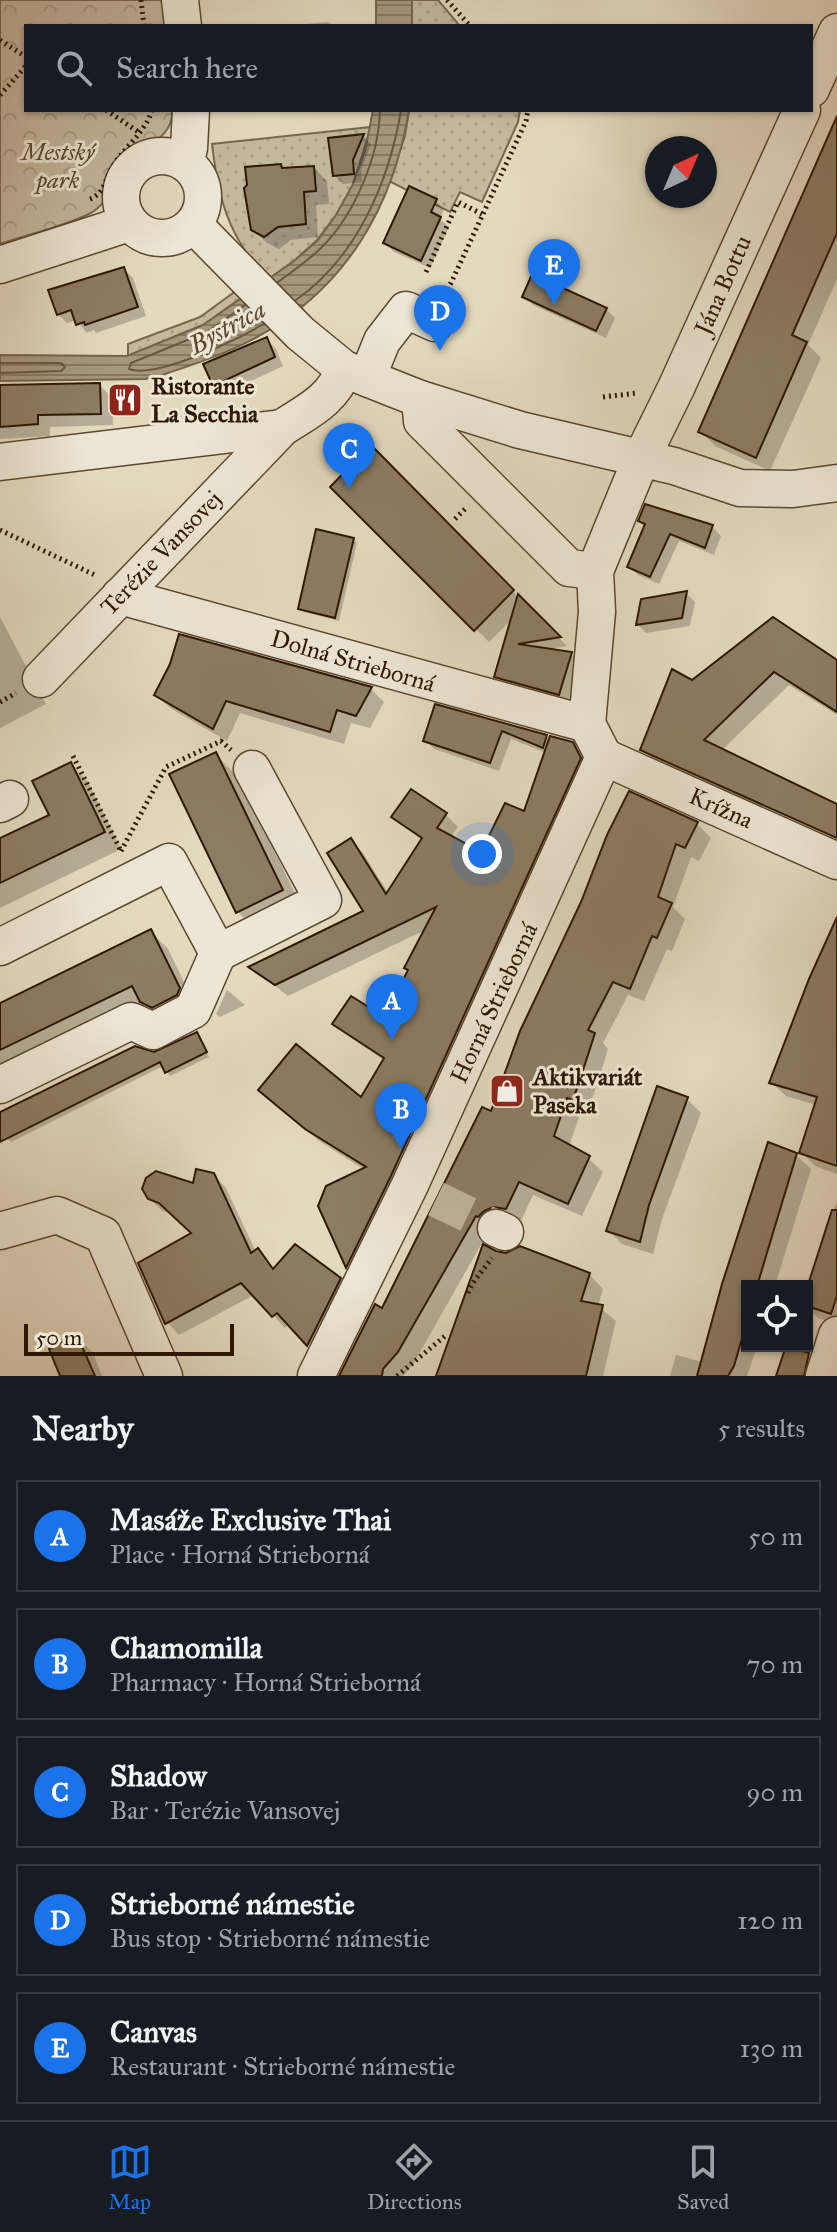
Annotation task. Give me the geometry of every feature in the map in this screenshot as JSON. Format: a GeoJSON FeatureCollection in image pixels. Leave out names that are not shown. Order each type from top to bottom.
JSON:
{"type":"FeatureCollection","features":[{"type":"Feature","properties":{"kind":"street"},"geometry":{"type":"LineString","coordinates":[[180,0],[183,24]]}},
{"type":"Feature","properties":{"kind":"street"},"geometry":{"type":"LineString","coordinates":[[813,85],[837,32]]}},
{"type":"Feature","properties":{"kind":"street"},"geometry":{"type":"LineString","coordinates":[[185,163],[191,112]]}},
{"type":"Feature","properties":{"kind":"street","name":"Jána Bottu"},"geometry":{"type":"LineString","coordinates":[[595,571],[641,459],[801,112]]}},
{"type":"Feature","properties":{"kind":"street"},"geometry":{"type":"LineString","coordinates":[[160,155],[185,163],[200,180],[203,192],[203,203],[193,224],[184,232],[161,238],[149,236],[129,223],[120,198],[127,174],[147,158],[160,155]]}},
{"type":"Feature","properties":{"kind":"street"},"geometry":{"type":"LineString","coordinates":[[0,265],[129,223]]}},
{"type":"Feature","properties":{"kind":"street"},"geometry":{"type":"LineString","coordinates":[[193,224],[293,325],[356,374],[420,399],[520,430],[674,466],[740,488],[793,489],[837,483]]}},
{"type":"Feature","properties":{"kind":"street","name":"Terézie Vansovej"},"geometry":{"type":"LineString","coordinates":[[41,679],[113,588],[282,428],[356,374],[406,310],[430,320]]}},
{"type":"Feature","properties":{"kind":"street"},"geometry":{"type":"LineString","coordinates":[[420,399],[422,421],[569,568],[595,571],[597,612],[587,724],[604,757]]}},
{"type":"Feature","properties":{"kind":"street","name":"Terézie Vansovej"},"geometry":{"type":"LineString","coordinates":[[0,462],[282,428]]}},
{"type":"Feature","properties":{"kind":"street","name":"Dolná Strieborná"},"geometry":{"type":"LineString","coordinates":[[113,588],[587,724]]}},
{"type":"Feature","properties":{"kind":"street","name":"Krížna"},"geometry":{"type":"LineString","coordinates":[[604,757],[837,861]]}},
{"type":"Feature","properties":{"kind":"street","name":"Horná Strieborná"},"geometry":{"type":"LineString","coordinates":[[316,1376],[422,1193],[604,757]]}},
{"type":"Feature","properties":{"kind":"street"},"geometry":{"type":"LineString","coordinates":[[0,1085],[131,1021],[153,1031],[193,1010],[218,953],[323,900],[252,769]]}},
{"type":"Feature","properties":{"kind":"street"},"geometry":{"type":"LineString","coordinates":[[0,947],[144,863],[218,953]]}},
{"type":"Feature","properties":{"kind":"street"},"geometry":{"type":"LineString","coordinates":[[0,1231],[57,1215],[103,1235],[164,1376]]}},
{"type":"Feature","properties":{"kind":"street"},"geometry":{"type":"LineString","coordinates":[[824,1376],[837,1335]]}},
{"type":"Feature","properties":{"kind":"path"},"geometry":{"type":"LineString","coordinates":[[141,0],[144,24]]}},
{"type":"Feature","properties":{"kind":"path"},"geometry":{"type":"LineString","coordinates":[[447,0],[468,24]]}},
{"type":"Feature","properties":{"kind":"path"},"geometry":{"type":"LineString","coordinates":[[0,40],[24,56]]}},
{"type":"Feature","properties":{"kind":"path"},"geometry":{"type":"LineString","coordinates":[[0,95],[24,68]]}},
{"type":"Feature","properties":{"kind":"path"},"geometry":{"type":"LineString","coordinates":[[109,112],[140,133]]}},
{"type":"Feature","properties":{"kind":"path"},"geometry":{"type":"LineString","coordinates":[[83,205],[102,190],[109,172],[140,133],[151,112]]}},
{"type":"Feature","properties":{"kind":"path"},"geometry":{"type":"LineString","coordinates":[[430,320],[451,283],[528,112]]}},
{"type":"Feature","properties":{"kind":"path"},"geometry":{"type":"LineString","coordinates":[[426,272],[458,202],[482,214]]}},
{"type":"Feature","properties":{"kind":"path"},"geometry":{"type":"LineString","coordinates":[[0,530],[113,588]]}},
{"type":"Feature","properties":{"kind":"path"},"geometry":{"type":"LineString","coordinates":[[144,863],[166,767],[221,741],[252,769]]}},
{"type":"Feature","properties":{"kind":"path"},"geometry":{"type":"LineString","coordinates":[[73,756],[144,863]]}},
{"type":"Feature","properties":{"kind":"path"},"geometry":{"type":"LineString","coordinates":[[108,858],[144,863]]}},
{"type":"Feature","properties":{"kind":"path"},"geometry":{"type":"LineString","coordinates":[[468,1293],[492,1258],[500,1230]]}},
{"type":"Feature","properties":{"kind":"path"},"geometry":{"type":"LineString","coordinates":[[397,1376],[445,1336]]}},
{"type":"Feature","properties":{"kind":"green space","name":"Mestský park"},"geometry":{"type":"Polygon","coordinates":[[[0,0],[162,0],[165,24],[24,24],[24,112],[172,112],[171,120],[161,136],[122,169],[105,200],[95,210],[68,223],[0,244],[0,0]]]}},
{"type":"Feature","properties":{"kind":"green space"},"geometry":{"type":"Polygon","coordinates":[[[411,0],[438,0],[458,24],[411,24],[411,0]]]}},
{"type":"Feature","properties":{"kind":"green space"},"geometry":{"type":"Polygon","coordinates":[[[409,112],[520,112],[482,202],[460,192],[450,212],[389,181],[405,136],[409,112]]]}},
{"type":"Feature","properties":{"kind":"green space"},"geometry":{"type":"Polygon","coordinates":[[[371,127],[352,187],[317,240],[294,261],[203,325],[128,356],[128,344],[200,317],[262,272],[240,243],[226,213],[212,144],[371,127]]]}},
{"type":"Feature","properties":{"kind":"water"},"geometry":{"type":"Polygon","coordinates":[[[376,0],[412,0],[412,24],[376,24],[376,0]]]}},
{"type":"Feature","properties":{"kind":"water","name":"Bystrica"},"geometry":{"type":"Polygon","coordinates":[[[373,112],[409,112],[391,180],[360,242],[340,270],[316,295],[257,337],[209,359],[145,379],[0,381],[0,355],[127,356],[203,325],[294,261],[318,240],[352,186],[365,151],[373,112]]]}},
{"type":"Feature","properties":{"kind":"building"},"geometry":{"type":"Polygon","coordinates":[[[837,116],[837,233],[792,335],[807,342],[756,458],[698,432],[837,116]]]}},
{"type":"Feature","properties":{"kind":"building"},"geometry":{"type":"Polygon","coordinates":[[[364,134],[353,160],[354,174],[333,176],[328,138],[364,134]]]}},
{"type":"Feature","properties":{"kind":"building"},"geometry":{"type":"Polygon","coordinates":[[[281,164],[282,168],[314,166],[316,191],[304,192],[306,224],[278,227],[264,237],[251,230],[244,188],[247,185],[245,167],[281,164]]]}},
{"type":"Feature","properties":{"kind":"building"},"geometry":{"type":"Polygon","coordinates":[[[409,186],[437,199],[431,212],[441,217],[421,261],[383,243],[409,186]]]}},
{"type":"Feature","properties":{"kind":"building"},"geometry":{"type":"Polygon","coordinates":[[[124,267],[138,307],[85,325],[84,322],[76,325],[71,310],[57,315],[48,290],[124,267]]]}},
{"type":"Feature","properties":{"kind":"building"},"geometry":{"type":"Polygon","coordinates":[[[532,274],[607,308],[596,331],[522,297],[532,274]]]}},
{"type":"Feature","properties":{"kind":"building"},"geometry":{"type":"Polygon","coordinates":[[[267,337],[275,357],[213,386],[203,364],[267,337]]]}},
{"type":"Feature","properties":{"kind":"building"},"geometry":{"type":"Polygon","coordinates":[[[100,383],[101,414],[38,415],[38,424],[0,427],[0,385],[100,383]]]}},
{"type":"Feature","properties":{"kind":"building"},"geometry":{"type":"Polygon","coordinates":[[[371,445],[514,590],[474,631],[330,487],[371,445]]]}},
{"type":"Feature","properties":{"kind":"building"},"geometry":{"type":"Polygon","coordinates":[[[645,504],[713,525],[705,548],[670,534],[650,577],[627,567],[645,524],[638,521],[645,504]]]}},
{"type":"Feature","properties":{"kind":"building"},"geometry":{"type":"Polygon","coordinates":[[[316,529],[354,538],[335,618],[298,609],[316,529]]]}},
{"type":"Feature","properties":{"kind":"building"},"geometry":{"type":"Polygon","coordinates":[[[687,591],[682,618],[636,625],[641,599],[687,591]]]}},
{"type":"Feature","properties":{"kind":"building"},"geometry":{"type":"Polygon","coordinates":[[[518,594],[561,637],[518,644],[572,652],[559,695],[494,677],[518,594]]]}},
{"type":"Feature","properties":{"kind":"building"},"geometry":{"type":"Polygon","coordinates":[[[773,617],[837,660],[837,712],[774,672],[704,740],[837,804],[837,838],[640,750],[672,669],[692,680],[773,617]]]}},
{"type":"Feature","properties":{"kind":"building"},"geometry":{"type":"Polygon","coordinates":[[[179,634],[372,687],[356,716],[337,710],[330,732],[226,701],[213,729],[154,695],[170,664],[179,634]]]}},
{"type":"Feature","properties":{"kind":"building"},"geometry":{"type":"Polygon","coordinates":[[[435,704],[547,735],[543,748],[502,731],[490,763],[423,741],[435,704]]]}},
{"type":"Feature","properties":{"kind":"building"},"geometry":{"type":"Polygon","coordinates":[[[550,736],[573,742],[581,758],[346,1268],[318,1206],[326,1186],[366,1167],[305,1129],[258,1090],[296,1044],[361,1097],[384,1058],[332,1024],[351,996],[385,1017],[408,970],[404,968],[436,907],[275,985],[248,967],[363,911],[327,853],[351,838],[386,894],[422,838],[391,817],[411,789],[447,813],[437,828],[481,852],[505,803],[524,811],[550,736]]]}},
{"type":"Feature","properties":{"kind":"building"},"geometry":{"type":"Polygon","coordinates":[[[216,752],[283,890],[236,913],[169,774],[216,752]]]}},
{"type":"Feature","properties":{"kind":"building"},"geometry":{"type":"Polygon","coordinates":[[[71,762],[105,832],[0,883],[0,838],[49,815],[32,781],[71,762]]]}},
{"type":"Feature","properties":{"kind":"building"},"geometry":{"type":"Polygon","coordinates":[[[629,791],[698,822],[685,848],[676,844],[658,897],[672,903],[657,938],[652,936],[630,989],[613,982],[588,1030],[595,1033],[573,1100],[567,1098],[554,1136],[590,1156],[568,1204],[519,1182],[506,1209],[493,1207],[476,1216],[398,1352],[383,1369],[382,1376],[339,1376],[375,1304],[382,1308],[482,1107],[491,1111],[520,1031],[629,791]]]}},
{"type":"Feature","properties":{"kind":"building"},"geometry":{"type":"Polygon","coordinates":[[[837,917],[837,1166],[799,1153],[817,1097],[769,1083],[809,979],[837,917]]]}},
{"type":"Feature","properties":{"kind":"building"},"geometry":{"type":"Polygon","coordinates":[[[151,929],[180,988],[177,995],[152,1008],[140,1002],[132,986],[0,1050],[0,1003],[151,929]]]}},
{"type":"Feature","properties":{"kind":"building"},"geometry":{"type":"Polygon","coordinates":[[[197,1032],[207,1052],[165,1073],[160,1062],[0,1142],[0,1112],[135,1046],[154,1052],[197,1032]]]}},
{"type":"Feature","properties":{"kind":"building"},"geometry":{"type":"Polygon","coordinates":[[[657,1086],[688,1097],[649,1205],[640,1242],[606,1231],[657,1086]]]}},
{"type":"Feature","properties":{"kind":"building"},"geometry":{"type":"Polygon","coordinates":[[[768,1142],[797,1153],[759,1280],[741,1280],[741,1342],[734,1366],[728,1376],[697,1376],[722,1284],[768,1142]]]}},
{"type":"Feature","properties":{"kind":"building"},"geometry":{"type":"Polygon","coordinates":[[[196,1169],[214,1173],[251,1253],[258,1248],[273,1269],[295,1244],[341,1278],[307,1346],[277,1313],[272,1317],[241,1283],[165,1324],[138,1263],[191,1233],[159,1203],[148,1199],[142,1189],[146,1178],[156,1171],[193,1183],[196,1169]]]}},
{"type":"Feature","properties":{"kind":"building"},"geometry":{"type":"Polygon","coordinates":[[[832,1210],[837,1210],[837,1296],[831,1314],[813,1308],[813,1280],[810,1280],[832,1210]]]}},
{"type":"Feature","properties":{"kind":"building"},"geometry":{"type":"Polygon","coordinates":[[[483,1244],[506,1253],[520,1246],[590,1273],[581,1301],[603,1305],[586,1376],[436,1376],[483,1244]]]}},
{"type":"Feature","properties":{"kind":"building"},"geometry":{"type":"Polygon","coordinates":[[[77,1335],[95,1376],[60,1376],[49,1349],[77,1335]]]}},
{"type":"Feature","properties":{"kind":"building"},"geometry":{"type":"Polygon","coordinates":[[[784,1352],[809,1353],[804,1376],[776,1376],[784,1352]]]}},
{"type":"Feature","properties":{"kind":"tunnel"},"geometry":{"type":"LineString","coordinates":[[436,1199],[496,1228]]}},
{"type":"Feature","properties":{"kind":"place","name":"Canvas"},"geometry":{"type":"Point","coordinates":[554,305]}},
{"type":"Feature","properties":{"kind":"place","name":"Strieborné námestie"},"geometry":{"type":"Point","coordinates":[440,351]}},
{"type":"Feature","properties":{"kind":"place","name":"Ristorante La Secchia"},"geometry":{"type":"Point","coordinates":[125,400]}},
{"type":"Feature","properties":{"kind":"place","name":"Shadow"},"geometry":{"type":"Point","coordinates":[349,489]}},
{"type":"Feature","properties":{"kind":"place","name":"Masáže Exclusive Thai"},"geometry":{"type":"Point","coordinates":[392,1040]}},
{"type":"Feature","properties":{"kind":"place","name":"Aktikvariát Paseka"},"geometry":{"type":"Point","coordinates":[507,1091]}},
{"type":"Feature","properties":{"kind":"place","name":"Chamomilla"},"geometry":{"type":"Point","coordinates":[401,1149]}}]}
